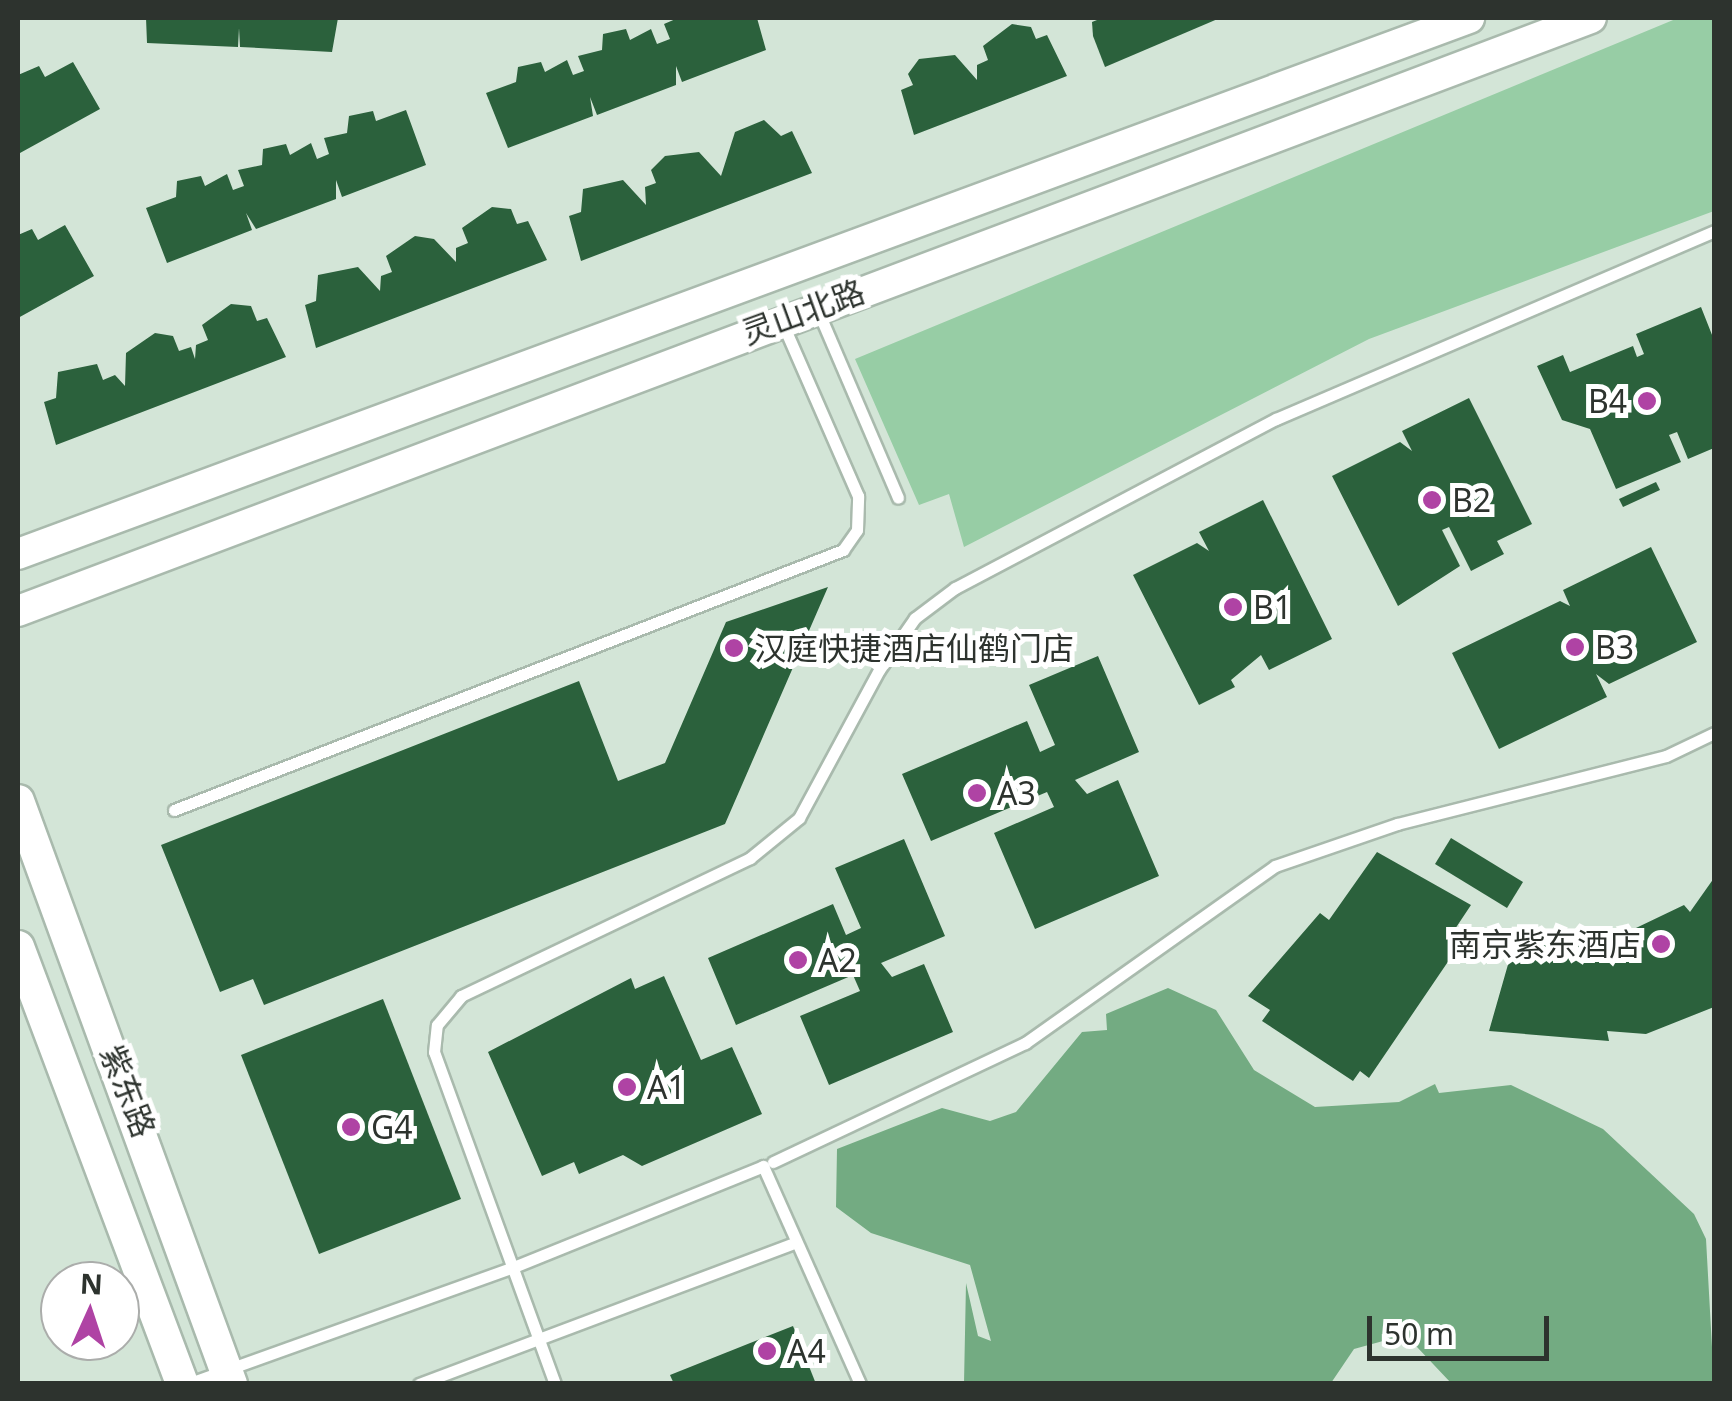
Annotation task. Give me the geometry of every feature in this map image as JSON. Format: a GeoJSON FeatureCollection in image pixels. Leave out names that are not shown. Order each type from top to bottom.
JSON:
{"type":"FeatureCollection","features":[{"type":"Feature","properties":{"kind":"main road","name":"紫东路"},"geometry":{"type":"LineString","coordinates":[[18,801],[229,1376]]}},
{"type":"Feature","properties":{"kind":"main road","name":"紫东路"},"geometry":{"type":"LineString","coordinates":[[18,947],[184,1384]]}},
{"type":"Feature","properties":{"kind":"street","name":"灵山北路"},"geometry":{"type":"LineString","coordinates":[[18,554],[1469,18]]}},
{"type":"Feature","properties":{"kind":"street","name":"灵山北路"},"geometry":{"type":"LineString","coordinates":[[18,611],[781,320],[1591,18]]}},
{"type":"Feature","properties":{"kind":"lane"},"geometry":{"type":"LineString","coordinates":[[555,1384],[434,1052],[438,1025],[460,996],[750,858],[799,818],[879,670],[915,618],[955,588],[1276,418],[1714,231]]}},
{"type":"Feature","properties":{"kind":"lane"},"geometry":{"type":"LineString","coordinates":[[816,308],[898,498]]}},
{"type":"Feature","properties":{"kind":"lane"},"geometry":{"type":"LineString","coordinates":[[174,810],[843,550],[857,530],[858,496],[781,320]]}},
{"type":"Feature","properties":{"kind":"lane"},"geometry":{"type":"LineString","coordinates":[[773,1162],[1025,1043],[1275,866],[1397,824],[1666,756],[1714,733]]}},
{"type":"Feature","properties":{"kind":"lane"},"geometry":{"type":"LineString","coordinates":[[184,1384],[229,1376],[763,1166],[791,1244],[808,1259],[860,1384]]}},
{"type":"Feature","properties":{"kind":"lane"},"geometry":{"type":"LineString","coordinates":[[419,1384],[791,1244]]}},
{"type":"Feature","properties":{"kind":"shaded area"},"geometry":{"type":"Polygon","coordinates":[[[1678,18],[1714,18],[1714,211],[1369,339],[964,547],[949,494],[919,505],[855,359],[1678,18]]]}},
{"type":"Feature","properties":{"kind":"shaded area"},"geometry":{"type":"Polygon","coordinates":[[[1168,988],[1216,1010],[1254,1070],[1315,1107],[1399,1102],[1435,1084],[1439,1093],[1511,1085],[1603,1129],[1694,1214],[1706,1239],[1714,1383],[1451,1383],[1417,1347],[1383,1341],[1354,1349],[1331,1383],[964,1383],[966,1283],[978,1336],[991,1341],[970,1265],[871,1233],[836,1207],[837,1149],[942,1108],[990,1121],[1016,1112],[1082,1032],[1107,1030],[1106,1014],[1168,988]]]}},
{"type":"Feature","properties":{"kind":"building"},"geometry":{"type":"Polygon","coordinates":[[[146,18],[338,18],[332,52],[240,47],[239,28],[238,47],[147,43],[146,18]]]}},
{"type":"Feature","properties":{"kind":"building"},"geometry":{"type":"Polygon","coordinates":[[[678,18],[757,18],[766,50],[682,82],[676,66],[676,85],[597,115],[590,97],[593,116],[508,148],[486,93],[516,82],[518,67],[541,62],[545,72],[567,60],[573,75],[584,71],[578,56],[602,50],[603,34],[626,29],[630,40],[651,29],[657,44],[670,39],[664,24],[678,18]]]}},
{"type":"Feature","properties":{"kind":"building"},"geometry":{"type":"Polygon","coordinates":[[[1102,18],[1220,18],[1105,67],[1092,22],[1102,18]]]}},
{"type":"Feature","properties":{"kind":"building"},"geometry":{"type":"Polygon","coordinates":[[[1012,24],[1031,27],[1036,39],[1047,35],[1067,76],[914,135],[901,90],[913,85],[908,74],[919,59],[955,55],[977,80],[977,65],[988,60],[983,46],[1012,24]]]}},
{"type":"Feature","properties":{"kind":"building"},"geometry":{"type":"Polygon","coordinates":[[[73,62],[100,109],[20,153],[18,75],[39,66],[45,77],[73,62]]]}},
{"type":"Feature","properties":{"kind":"building"},"geometry":{"type":"Polygon","coordinates":[[[406,110],[426,165],[342,197],[336,180],[336,199],[256,229],[246,213],[252,230],[167,263],[146,208],[176,197],[177,181],[201,176],[205,186],[227,174],[233,190],[244,186],[238,170],[262,165],[263,149],[286,144],[290,155],[311,143],[317,159],[329,154],[324,138],[347,133],[349,116],[373,111],[376,121],[406,110]]]}},
{"type":"Feature","properties":{"kind":"building"},"geometry":{"type":"Polygon","coordinates":[[[764,120],[781,136],[792,131],[812,173],[581,261],[569,216],[581,212],[583,189],[623,180],[646,205],[645,187],[656,183],[651,170],[665,156],[699,152],[721,176],[735,132],[764,120]]]}},
{"type":"Feature","properties":{"kind":"building"},"geometry":{"type":"Polygon","coordinates":[[[492,207],[511,209],[517,224],[528,221],[547,260],[316,348],[305,305],[316,301],[318,275],[358,267],[380,291],[381,276],[392,272],[386,256],[415,236],[434,239],[456,262],[456,248],[468,243],[462,228],[492,207]]]}},
{"type":"Feature","properties":{"kind":"building"},"geometry":{"type":"Polygon","coordinates":[[[65,225],[94,276],[18,318],[18,235],[32,229],[38,240],[65,225]]]}},
{"type":"Feature","properties":{"kind":"building"},"geometry":{"type":"Polygon","coordinates":[[[231,304],[251,306],[257,321],[267,318],[286,357],[56,445],[44,402],[56,398],[58,372],[97,364],[103,380],[115,375],[125,386],[126,353],[155,333],[173,336],[179,351],[191,347],[195,359],[196,345],[208,340],[202,325],[231,304]]]}},
{"type":"Feature","properties":{"kind":"building","name":"B4"},"geometry":{"type":"Polygon","coordinates":[[[1701,307],[1714,340],[1714,448],[1688,459],[1677,432],[1669,435],[1681,462],[1616,489],[1590,429],[1562,420],[1537,366],[1563,355],[1570,372],[1633,346],[1637,357],[1644,354],[1636,334],[1701,307]]]}},
{"type":"Feature","properties":{"kind":"building","name":"B2"},"geometry":{"type":"Polygon","coordinates":[[[1469,398],[1532,524],[1497,541],[1504,554],[1471,571],[1449,527],[1442,530],[1460,566],[1398,606],[1332,476],[1400,442],[1412,451],[1402,431],[1469,398]]]}},
{"type":"Feature","properties":{"kind":"building"},"geometry":{"type":"Polygon","coordinates":[[[1656,482],[1660,490],[1623,507],[1619,499],[1656,482]]]}},
{"type":"Feature","properties":{"kind":"building","name":"B1"},"geometry":{"type":"Polygon","coordinates":[[[1263,500],[1332,639],[1269,670],[1261,655],[1231,680],[1235,687],[1199,705],[1133,575],[1197,543],[1209,551],[1199,532],[1263,500]]]}},
{"type":"Feature","properties":{"kind":"building","name":"B3"},"geometry":{"type":"Polygon","coordinates":[[[1651,547],[1697,642],[1609,684],[1596,674],[1607,697],[1499,749],[1452,653],[1560,601],[1570,606],[1563,590],[1651,547]]]}},
{"type":"Feature","properties":{"kind":"building"},"geometry":{"type":"Polygon","coordinates":[[[828,587],[725,824],[264,1005],[253,979],[220,992],[161,845],[579,681],[618,781],[665,763],[726,622],[828,587]]]}},
{"type":"Feature","properties":{"kind":"building","name":"A3"},"geometry":{"type":"Polygon","coordinates":[[[1098,656],[1139,752],[1075,780],[1087,794],[1118,780],[1159,876],[1035,929],[994,833],[1054,807],[1047,792],[931,841],[902,774],[1027,721],[1040,752],[1055,745],[1029,685],[1098,656]]]}},
{"type":"Feature","properties":{"kind":"building"},"geometry":{"type":"Polygon","coordinates":[[[1451,838],[1523,882],[1507,908],[1435,864],[1451,838]]]}},
{"type":"Feature","properties":{"kind":"building","name":"A2"},"geometry":{"type":"Polygon","coordinates":[[[904,839],[945,936],[881,963],[892,977],[924,964],[953,1032],[829,1085],[800,1016],[860,991],[853,975],[736,1025],[708,958],[833,904],[846,935],[861,928],[835,868],[904,839]]]}},
{"type":"Feature","properties":{"kind":"building"},"geometry":{"type":"Polygon","coordinates":[[[1377,852],[1471,905],[1449,938],[1460,944],[1369,1078],[1360,1071],[1353,1081],[1262,1021],[1270,1010],[1248,996],[1320,913],[1329,920],[1377,852]]]}},
{"type":"Feature","properties":{"kind":"building"},"geometry":{"type":"Polygon","coordinates":[[[1714,878],[1714,1007],[1646,1034],[1607,1031],[1609,1041],[1489,1031],[1517,933],[1613,939],[1684,905],[1690,912],[1714,878]]]}},
{"type":"Feature","properties":{"kind":"building","name":"A1"},"geometry":{"type":"Polygon","coordinates":[[[664,976],[701,1060],[732,1047],[762,1114],[642,1166],[623,1155],[579,1174],[574,1162],[542,1176],[488,1052],[631,978],[635,989],[664,976]]]}},
{"type":"Feature","properties":{"kind":"building","name":"G4"},"geometry":{"type":"Polygon","coordinates":[[[383,999],[461,1199],[319,1254],[241,1055],[383,999]]]}},
{"type":"Feature","properties":{"kind":"building","name":"A4"},"geometry":{"type":"Polygon","coordinates":[[[793,1326],[816,1384],[674,1384],[670,1375],[793,1326]]]}},
{"type":"Feature","properties":{"kind":"place","name":"B4"},"geometry":{"type":"Point","coordinates":[1647,401]}},
{"type":"Feature","properties":{"kind":"place","name":"B2"},"geometry":{"type":"Point","coordinates":[1432,500]}},
{"type":"Feature","properties":{"kind":"place","name":"B1"},"geometry":{"type":"Point","coordinates":[1233,607]}},
{"type":"Feature","properties":{"kind":"place","name":"B3"},"geometry":{"type":"Point","coordinates":[1575,647]}},
{"type":"Feature","properties":{"kind":"place","name":"汉庭快捷酒店仙鹤门店"},"geometry":{"type":"Point","coordinates":[734,648]}},
{"type":"Feature","properties":{"kind":"place","name":"A3"},"geometry":{"type":"Point","coordinates":[977,793]}},
{"type":"Feature","properties":{"kind":"place","name":"南京紫东酒店"},"geometry":{"type":"Point","coordinates":[1661,944]}},
{"type":"Feature","properties":{"kind":"place","name":"A2"},"geometry":{"type":"Point","coordinates":[798,960]}},
{"type":"Feature","properties":{"kind":"place","name":"A1"},"geometry":{"type":"Point","coordinates":[627,1087]}},
{"type":"Feature","properties":{"kind":"place","name":"G4"},"geometry":{"type":"Point","coordinates":[351,1127]}},
{"type":"Feature","properties":{"kind":"place","name":"A4"},"geometry":{"type":"Point","coordinates":[767,1351]}}]}
